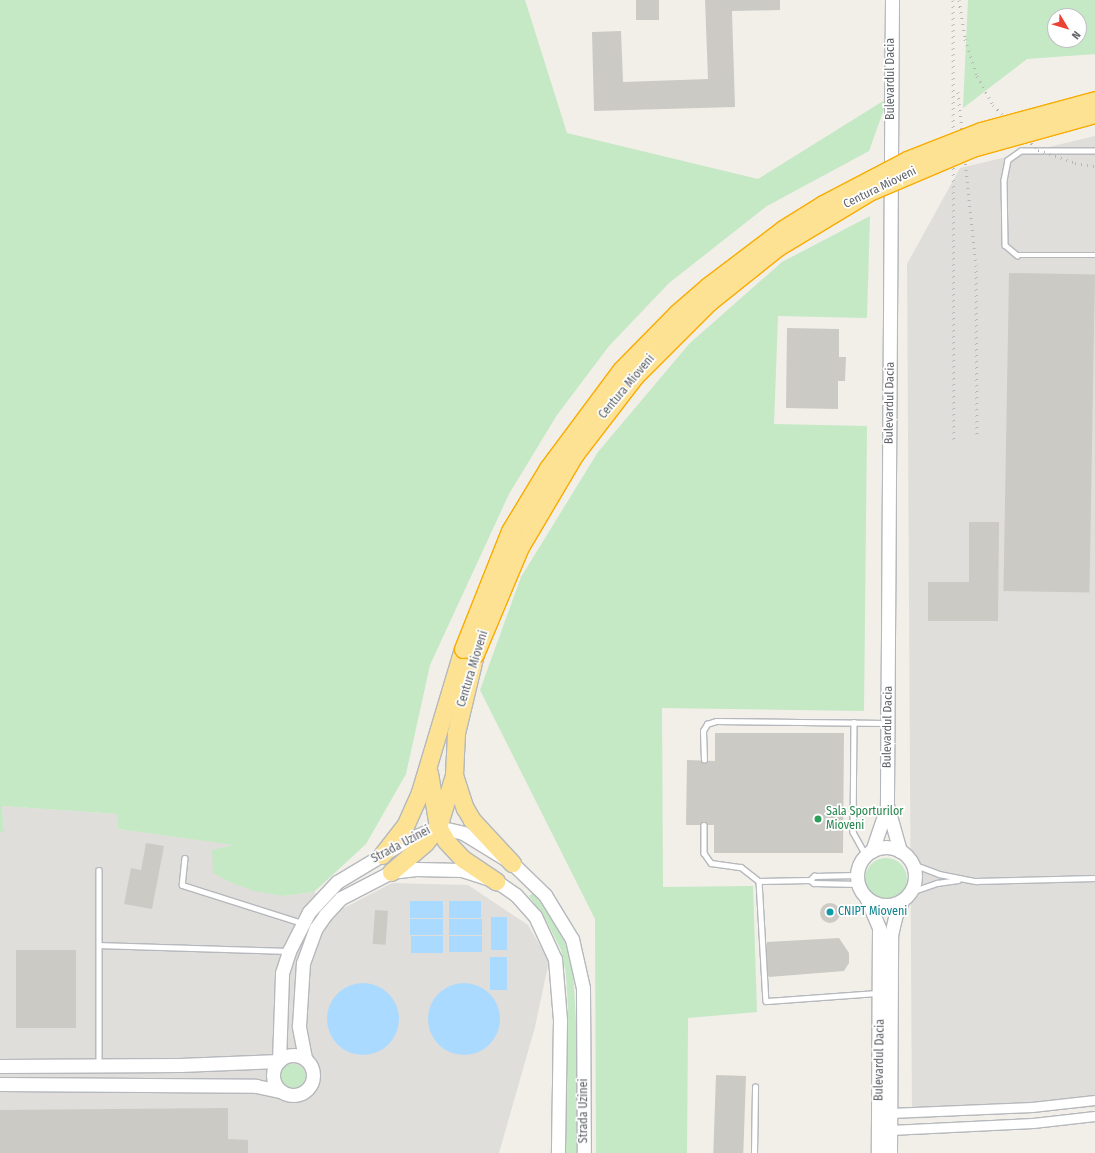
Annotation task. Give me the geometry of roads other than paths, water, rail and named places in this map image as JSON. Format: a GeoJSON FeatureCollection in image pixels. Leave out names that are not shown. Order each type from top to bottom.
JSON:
{"type":"FeatureCollection","features":[{"type":"Feature","properties":{"kind":"highway","name":"Centura Mioveni"},"geometry":{"type":"LineString","coordinates":[[382,855],[410,816],[428,769],[510,532],[548,468],[621,370],[692,299],[742,258],[783,229],[830,200],[907,160],[981,131],[1095,100]]}},
{"type":"Feature","properties":{"kind":"highway","name":"Centura Mioveni"},"geometry":{"type":"LineString","coordinates":[[391,872],[421,847],[438,827],[454,775],[456,733],[469,652],[520,547],[575,454],[635,376],[709,302],[778,247],[869,192],[972,148],[1095,114]]}},
{"type":"Feature","properties":{"kind":"highway"},"geometry":{"type":"LineString","coordinates":[[428,769],[438,827],[446,841],[463,859],[496,881]]}},
{"type":"Feature","properties":{"kind":"highway"},"geometry":{"type":"LineString","coordinates":[[454,775],[465,808],[472,820],[512,863]]}},
{"type":"Feature","properties":{"kind":"street","name":"Bulevardul Dacia"},"geometry":{"type":"LineString","coordinates":[[888,805],[892,0]]}},
{"type":"Feature","properties":{"kind":"street"},"geometry":{"type":"LineString","coordinates":[[888,805],[858,879],[866,896],[883,905],[906,896]]}},
{"type":"Feature","properties":{"kind":"street"},"geometry":{"type":"LineString","coordinates":[[888,805],[900,851],[913,864],[915,878],[906,896],[891,935],[890,1153]]}},
{"type":"Feature","properties":{"kind":"street","name":"Strada Uzinei"},"geometry":{"type":"LineString","coordinates":[[279,1061],[282,973],[289,951],[302,923],[323,894],[337,882],[382,855],[438,827],[463,833],[512,863],[537,885],[553,905],[572,939],[579,962],[584,1003],[584,1153]]}},
{"type":"Feature","properties":{"kind":"street"},"geometry":{"type":"LineString","coordinates":[[869,853],[882,848],[900,851]]}},
{"type":"Feature","properties":{"kind":"street","name":"Strada Uzinei"},"geometry":{"type":"LineString","coordinates":[[304,1058],[299,1026],[300,985],[303,963],[311,938],[324,915],[341,898],[391,872],[446,868],[462,870],[496,881],[516,895],[535,916],[555,959],[560,1020],[558,1153]]}},
{"type":"Feature","properties":{"kind":"street","name":"Bulevardul Dacia"},"geometry":{"type":"LineString","coordinates":[[866,896],[879,928],[880,993],[878,1153]]}},
{"type":"Feature","properties":{"kind":"street"},"geometry":{"type":"LineString","coordinates":[[0,1066],[259,1063],[279,1061],[292,1055],[304,1058],[313,1069],[314,1076],[309,1088],[298,1095],[292,1096],[280,1091],[256,1086],[0,1084]]}},
{"type":"Feature","properties":{"kind":"street"},"geometry":{"type":"LineString","coordinates":[[279,1061],[273,1072],[273,1079],[280,1091]]}},
{"type":"Feature","properties":{"kind":"street"},"geometry":{"type":"LineString","coordinates":[[890,1113],[1032,1107],[1095,1100]]}},
{"type":"Feature","properties":{"kind":"street"},"geometry":{"type":"LineString","coordinates":[[890,1130],[1033,1123],[1095,1116]]}},
{"type":"Feature","properties":{"kind":"lane"},"geometry":{"type":"LineString","coordinates":[[1095,151],[1021,151],[1008,160],[1004,180],[1005,245],[1017,255],[1095,255]]}},
{"type":"Feature","properties":{"kind":"lane"},"geometry":{"type":"LineString","coordinates":[[704,760],[703,731],[707,724],[716,721],[854,722],[888,724]]}},
{"type":"Feature","properties":{"kind":"lane"},"geometry":{"type":"LineString","coordinates":[[854,722],[853,832],[869,853]]}},
{"type":"Feature","properties":{"kind":"lane"},"geometry":{"type":"LineString","coordinates":[[704,825],[704,853],[706,859],[711,863],[741,866],[759,881],[810,880],[814,883],[858,879]]}},
{"type":"Feature","properties":{"kind":"lane"},"geometry":{"type":"LineString","coordinates":[[185,858],[182,885],[302,923]]}},
{"type":"Feature","properties":{"kind":"lane"},"geometry":{"type":"LineString","coordinates":[[913,864],[940,874],[966,880]]}},
{"type":"Feature","properties":{"kind":"lane"},"geometry":{"type":"LineString","coordinates":[[99,870],[99,1065]]}},
{"type":"Feature","properties":{"kind":"lane"},"geometry":{"type":"LineString","coordinates":[[810,880],[814,876],[858,879]]}},
{"type":"Feature","properties":{"kind":"lane"},"geometry":{"type":"LineString","coordinates":[[906,896],[936,883],[966,880],[1095,878]]}},
{"type":"Feature","properties":{"kind":"lane"},"geometry":{"type":"LineString","coordinates":[[759,881],[766,1001],[880,993]]}},
{"type":"Feature","properties":{"kind":"lane"},"geometry":{"type":"LineString","coordinates":[[98,945],[289,951]]}},
{"type":"Feature","properties":{"kind":"lane"},"geometry":{"type":"LineString","coordinates":[[754,1153],[755,1087]]}},
{"type":"Feature","properties":{"kind":"water"},"geometry":{"type":"Polygon","coordinates":[[[410,901],[443,901],[443,918],[410,918],[410,901]]]}},
{"type":"Feature","properties":{"kind":"water"},"geometry":{"type":"Polygon","coordinates":[[[449,901],[481,901],[481,918],[449,918],[449,901]]]}},
{"type":"Feature","properties":{"kind":"water"},"geometry":{"type":"Polygon","coordinates":[[[491,917],[507,917],[507,950],[491,950],[491,917]]]}},
{"type":"Feature","properties":{"kind":"water"},"geometry":{"type":"Polygon","coordinates":[[[410,919],[443,919],[443,935],[410,935],[410,919]]]}},
{"type":"Feature","properties":{"kind":"water"},"geometry":{"type":"Polygon","coordinates":[[[449,919],[482,919],[482,935],[449,935],[449,919]]]}},
{"type":"Feature","properties":{"kind":"water"},"geometry":{"type":"Polygon","coordinates":[[[411,936],[443,936],[443,953],[411,953],[411,936]]]}},
{"type":"Feature","properties":{"kind":"water"},"geometry":{"type":"Polygon","coordinates":[[[449,936],[482,936],[482,952],[449,952],[449,936]]]}},
{"type":"Feature","properties":{"kind":"water"},"geometry":{"type":"Polygon","coordinates":[[[490,957],[507,957],[507,990],[490,990],[490,957]]]}},
{"type":"Feature","properties":{"kind":"water"},"geometry":{"type":"Polygon","coordinates":[[[363,983],[383,989],[393,999],[399,1019],[393,1039],[383,1049],[363,1055],[343,1049],[333,1039],[327,1019],[333,999],[343,989],[363,983]]]}},
{"type":"Feature","properties":{"kind":"water"},"geometry":{"type":"Polygon","coordinates":[[[464,983],[484,989],[494,999],[500,1019],[494,1039],[484,1049],[464,1055],[444,1049],[434,1039],[428,1019],[434,999],[444,989],[464,983]]]}},
{"type":"Feature","properties":{"kind":"railway"},"geometry":{"type":"LineString","coordinates":[[953,0],[954,440]]}},
{"type":"Feature","properties":{"kind":"railway"},"geometry":{"type":"LineString","coordinates":[[959,0],[965,39],[977,76],[993,105],[1038,150],[1075,163],[1095,166]]}},
{"type":"Feature","properties":{"kind":"railway"},"geometry":{"type":"LineString","coordinates":[[958,92],[976,265],[977,438]]}},
{"type":"Feature","properties":{"kind":"place","name":"Sala Sporturilor Mioveni"},"geometry":{"type":"Point","coordinates":[818,819]}},
{"type":"Feature","properties":{"kind":"place","name":"CNIPT Mioveni"},"geometry":{"type":"Point","coordinates":[830,912]}}]}
